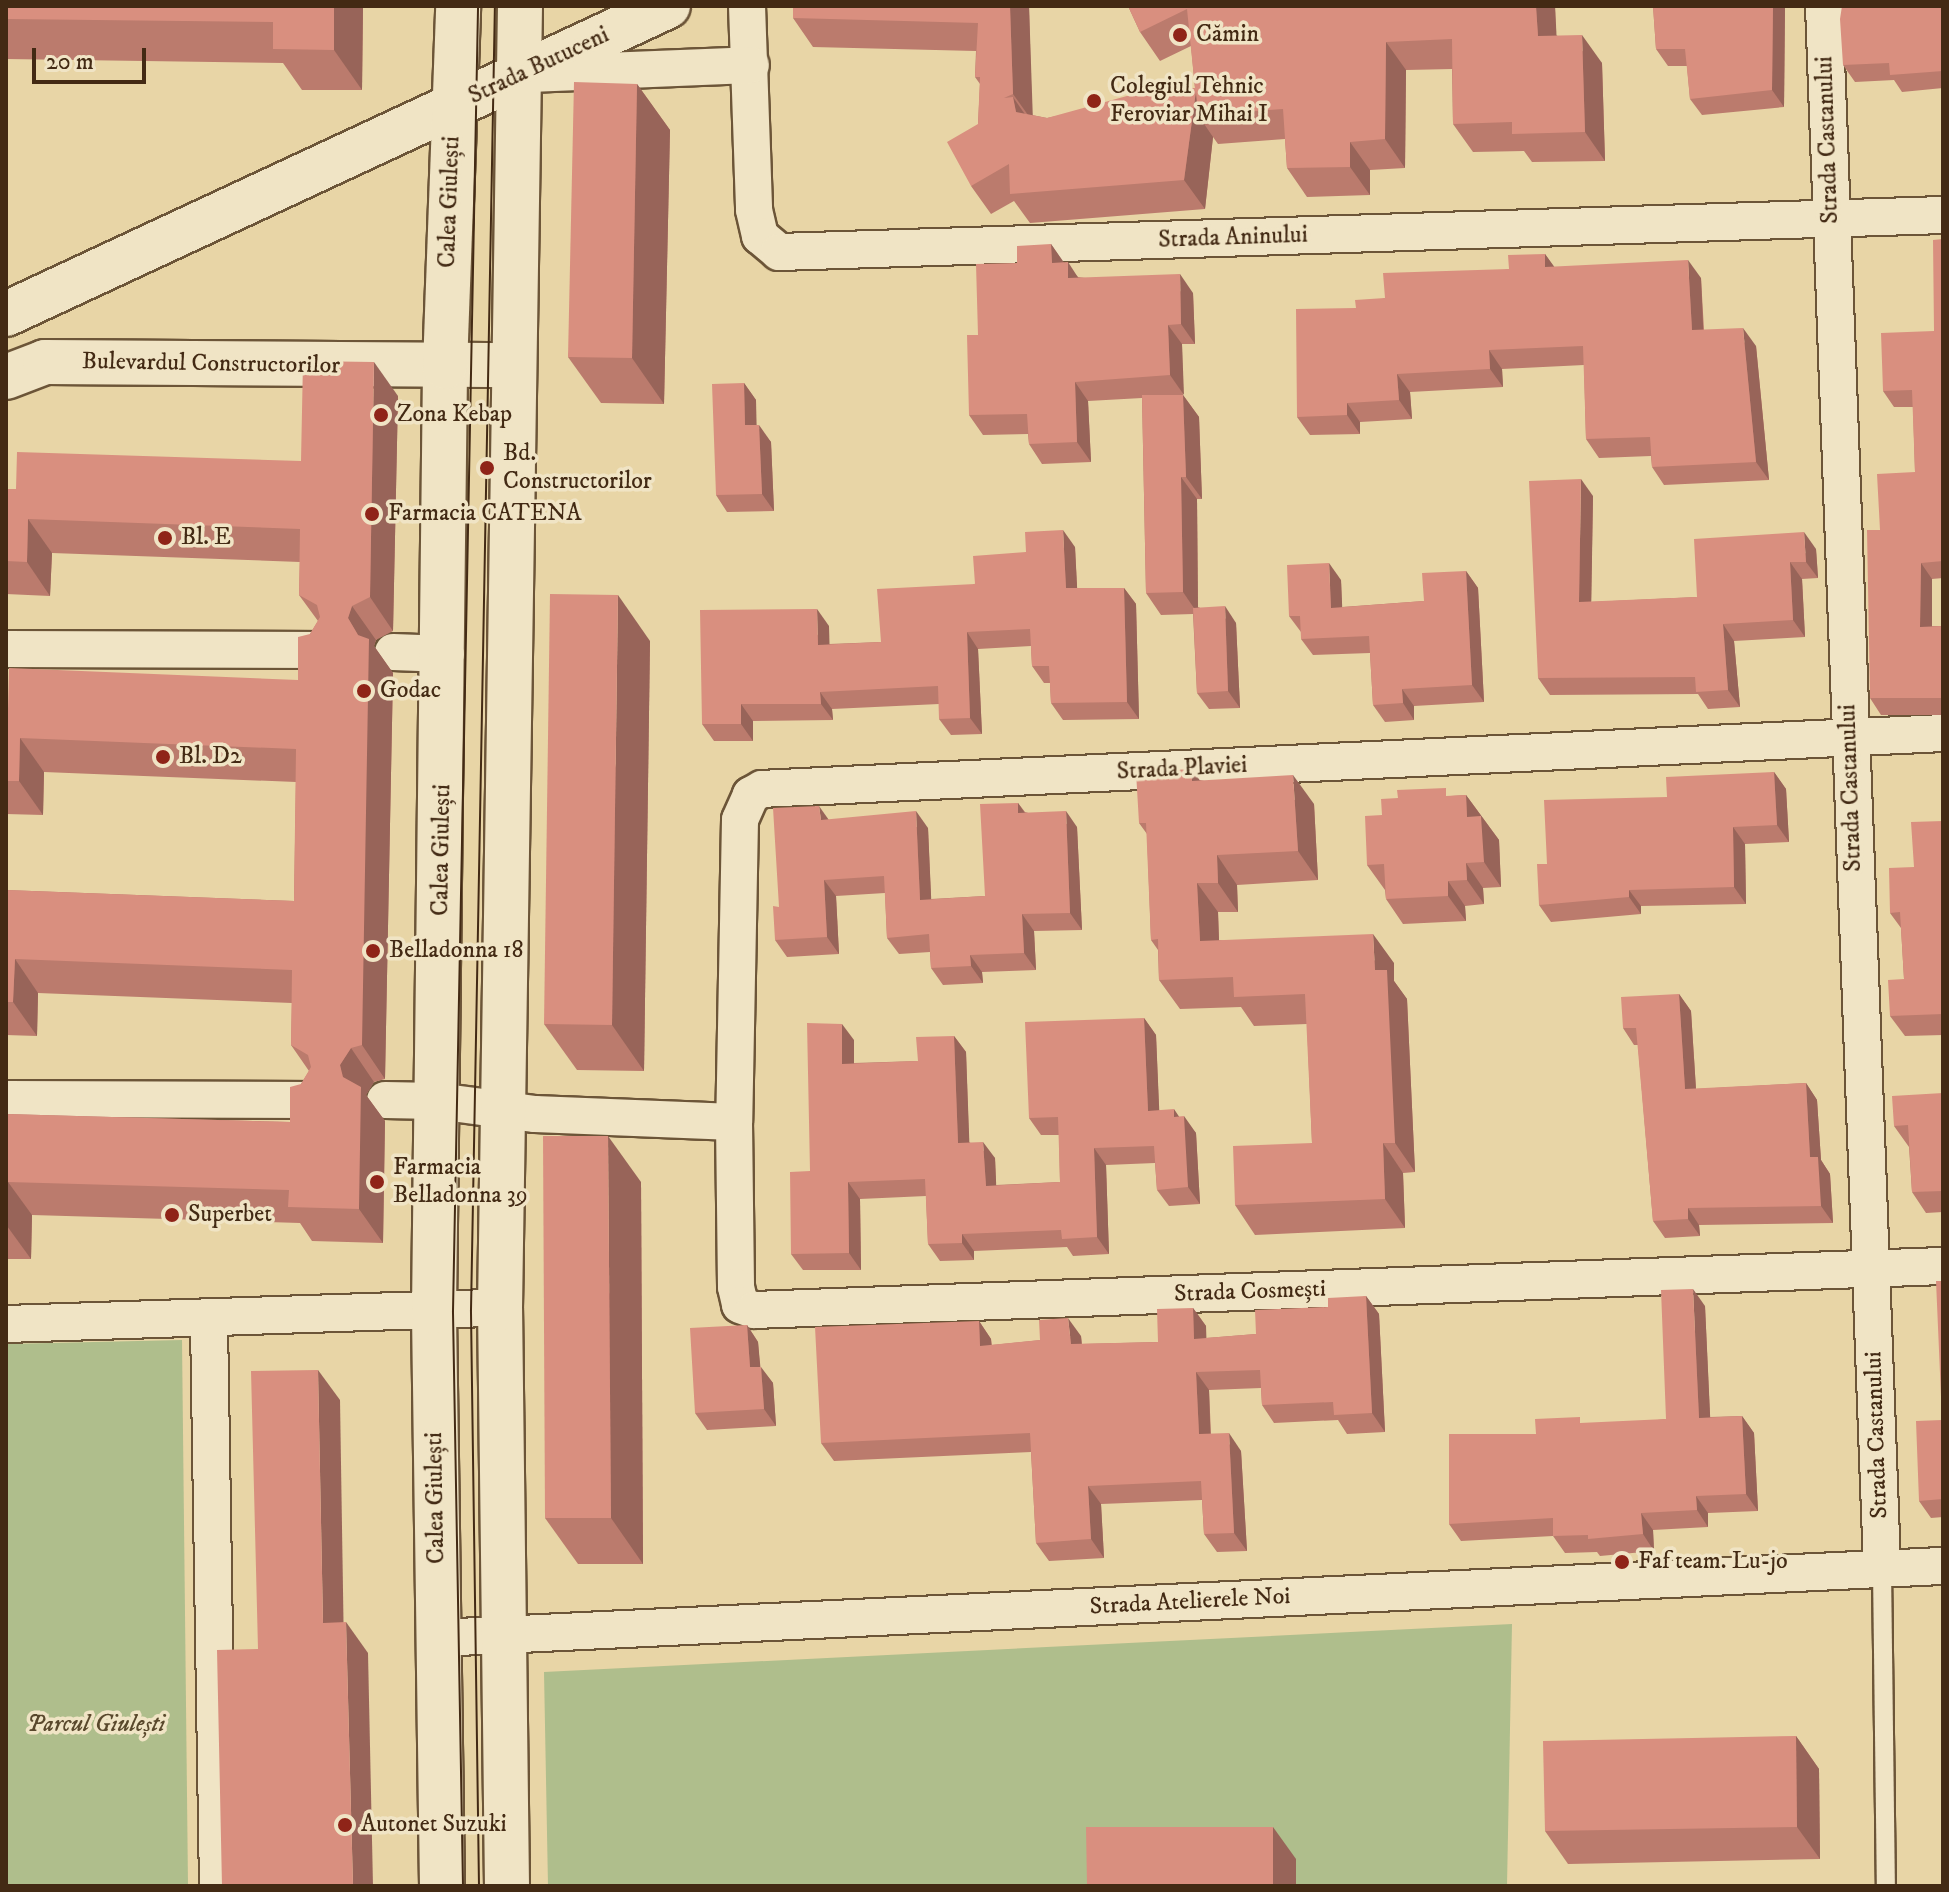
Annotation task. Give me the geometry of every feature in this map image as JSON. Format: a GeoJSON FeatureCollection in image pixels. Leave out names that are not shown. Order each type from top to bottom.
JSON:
{"type":"FeatureCollection","features":[{"type":"Feature","properties":{"kind":"main road","name":"Calea Giulești"},"geometry":{"type":"LineString","coordinates":[[442,1886],[434,1311],[446,654],[445,367],[458,6]]}},
{"type":"Feature","properties":{"kind":"main road"},"geometry":{"type":"LineString","coordinates":[[507,1886],[500,1308],[520,6]]}},
{"type":"Feature","properties":{"kind":"main road","name":"Strada Butuceni"},"geometry":{"type":"LineString","coordinates":[[453,106],[668,6]]}},
{"type":"Feature","properties":{"kind":"main road"},"geometry":{"type":"LineString","coordinates":[[25,370],[12,312],[453,106]]}},
{"type":"Feature","properties":{"kind":"main road","name":"Bulevardul Constructorilor"},"geometry":{"type":"LineString","coordinates":[[25,370],[514,365]]}},
{"type":"Feature","properties":{"kind":"street","name":"Strada Aninului"},"geometry":{"type":"LineString","coordinates":[[747,6],[754,210],[760,236],[779,252],[1943,215]]}},
{"type":"Feature","properties":{"kind":"street","name":"Strada Castanului"},"geometry":{"type":"LineString","coordinates":[[1824,6],[1882,1569]]}},
{"type":"Feature","properties":{"kind":"street"},"geometry":{"type":"LineString","coordinates":[[520,75],[751,65]]}},
{"type":"Feature","properties":{"kind":"street"},"geometry":{"type":"LineString","coordinates":[[6,649],[323,650]]}},
{"type":"Feature","properties":{"kind":"street"},"geometry":{"type":"LineString","coordinates":[[393,652],[446,654]]}},
{"type":"Feature","properties":{"kind":"street","name":"Strada Plaviei"},"geometry":{"type":"LineString","coordinates":[[734,1122],[740,820],[751,795],[762,789],[1943,733]]}},
{"type":"Feature","properties":{"kind":"street"},"geometry":{"type":"LineString","coordinates":[[6,1099],[314,1100]]}},
{"type":"Feature","properties":{"kind":"street"},"geometry":{"type":"LineString","coordinates":[[385,1100],[502,1107],[535,1114],[734,1122]]}},
{"type":"Feature","properties":{"kind":"street","name":"Strada Cosmești"},"geometry":{"type":"LineString","coordinates":[[734,1122],[736,1287],[740,1305],[754,1310],[1943,1266]]}},
{"type":"Feature","properties":{"kind":"street"},"geometry":{"type":"LineString","coordinates":[[6,1324],[209,1321],[500,1308]]}},
{"type":"Feature","properties":{"kind":"street"},"geometry":{"type":"LineString","coordinates":[[209,1321],[218,1886]]}},
{"type":"Feature","properties":{"kind":"street","name":"Strada Atelierele Noi"},"geometry":{"type":"LineString","coordinates":[[437,1638],[1943,1566]]}},
{"type":"Feature","properties":{"kind":"lane"},"geometry":{"type":"LineString","coordinates":[[1882,1569],[1886,1886]]}},
{"type":"Feature","properties":{"kind":"green space","name":"Parcul Giulești"},"geometry":{"type":"Polygon","coordinates":[[[182,1340],[188,1886],[6,1886],[6,1344],[182,1340]]]}},
{"type":"Feature","properties":{"kind":"green space"},"geometry":{"type":"Polygon","coordinates":[[[1512,1624],[1507,1886],[548,1886],[544,1672],[1512,1624]]]}},
{"type":"Feature","properties":{"kind":"building"},"geometry":{"type":"Polygon","coordinates":[[[6,6],[334,6],[334,50],[273,49],[273,22],[6,19],[6,6]]]}},
{"type":"Feature","properties":{"kind":"building"},"geometry":{"type":"Polygon","coordinates":[[[793,6],[1010,6],[1013,94],[1004,98],[1013,97],[1016,112],[1047,118],[1145,91],[1195,88],[1187,9],[1140,32],[1128,6],[1536,6],[1538,36],[1582,35],[1585,132],[1512,134],[1512,122],[1453,124],[1452,39],[1386,42],[1385,139],[1350,142],[1350,167],[1287,168],[1283,109],[1198,115],[1196,91],[1184,180],[1010,194],[1009,164],[971,186],[947,142],[978,124],[980,77],[975,77],[978,23],[793,18],[793,6]]]}},
{"type":"Feature","properties":{"kind":"building"},"geometry":{"type":"Polygon","coordinates":[[[1653,6],[1773,6],[1772,90],[1690,99],[1685,49],[1656,49],[1653,6]]]}},
{"type":"Feature","properties":{"kind":"building"},"geometry":{"type":"Polygon","coordinates":[[[1842,6],[1943,6],[1943,71],[1890,75],[1889,63],[1843,65],[1842,6]]]}},
{"type":"Feature","properties":{"kind":"building"},"geometry":{"type":"Polygon","coordinates":[[[574,82],[637,84],[632,358],[568,357],[574,82]]]}},
{"type":"Feature","properties":{"kind":"building"},"geometry":{"type":"Polygon","coordinates":[[[1943,239],[1943,561],[1921,563],[1920,627],[1943,626],[1943,698],[1870,698],[1867,530],[1880,530],[1877,474],[1915,472],[1912,390],[1883,391],[1881,333],[1934,331],[1933,240],[1943,239]]]}},
{"type":"Feature","properties":{"kind":"building"},"geometry":{"type":"Polygon","coordinates":[[[1051,244],[1052,263],[1068,262],[1068,278],[1180,274],[1181,324],[1168,325],[1170,375],[1075,382],[1077,442],[1029,444],[1027,414],[969,415],[967,335],[978,335],[976,264],[1017,263],[1017,246],[1051,244]]]}},
{"type":"Feature","properties":{"kind":"building"},"geometry":{"type":"Polygon","coordinates":[[[1545,254],[1545,267],[1688,260],[1692,330],[1743,328],[1756,462],[1652,467],[1650,437],[1586,439],[1583,346],[1489,350],[1490,369],[1397,374],[1399,400],[1347,403],[1347,415],[1297,417],[1296,309],[1356,308],[1355,300],[1385,298],[1383,273],[1509,269],[1508,255],[1545,254]]]}},
{"type":"Feature","properties":{"kind":"building"},"geometry":{"type":"Polygon","coordinates":[[[303,361],[374,362],[370,597],[352,606],[348,618],[358,635],[369,639],[362,1045],[351,1048],[340,1065],[343,1077],[361,1087],[359,1209],[288,1207],[289,1190],[8,1182],[6,1226],[6,1114],[290,1122],[290,1087],[301,1084],[311,1067],[308,1055],[291,1045],[292,970],[15,959],[13,1002],[6,1002],[6,890],[294,901],[296,749],[20,738],[19,781],[6,781],[9,668],[298,680],[298,637],[310,634],[320,617],[317,605],[299,595],[300,529],[28,519],[27,562],[6,561],[6,489],[16,489],[17,452],[301,461],[303,361]]]}},
{"type":"Feature","properties":{"kind":"building"},"geometry":{"type":"Polygon","coordinates":[[[744,383],[745,425],[759,425],[762,494],[716,495],[712,384],[744,383]]]}},
{"type":"Feature","properties":{"kind":"building"},"geometry":{"type":"Polygon","coordinates":[[[1142,395],[1183,395],[1186,477],[1181,477],[1183,592],[1146,593],[1142,395]]]}},
{"type":"Feature","properties":{"kind":"building"},"geometry":{"type":"Polygon","coordinates":[[[1581,479],[1579,602],[1697,597],[1694,539],[1804,532],[1806,562],[1790,562],[1793,620],[1723,624],[1728,690],[1696,692],[1695,677],[1538,678],[1529,481],[1581,479]]]}},
{"type":"Feature","properties":{"kind":"building"},"geometry":{"type":"Polygon","coordinates":[[[1063,530],[1066,588],[1124,588],[1127,702],[1051,703],[1049,666],[1032,666],[1030,629],[967,632],[970,718],[939,719],[938,686],[820,692],[821,704],[741,704],[741,724],[702,724],[700,610],[817,609],[818,645],[881,642],[877,589],[975,584],[973,556],[1026,552],[1025,532],[1063,530]]]}},
{"type":"Feature","properties":{"kind":"building"},"geometry":{"type":"Polygon","coordinates":[[[1329,563],[1331,608],[1424,601],[1422,573],[1466,571],[1472,685],[1402,689],[1403,703],[1373,705],[1369,636],[1301,639],[1300,616],[1289,616],[1287,565],[1329,563]]]}},
{"type":"Feature","properties":{"kind":"building"},"geometry":{"type":"Polygon","coordinates":[[[550,594],[618,595],[612,1025],[544,1024],[550,594]]]}},
{"type":"Feature","properties":{"kind":"building"},"geometry":{"type":"Polygon","coordinates":[[[1225,606],[1228,691],[1197,693],[1193,608],[1225,606]]]}},
{"type":"Feature","properties":{"kind":"building"},"geometry":{"type":"Polygon","coordinates":[[[1192,769],[1192,781],[1293,775],[1298,851],[1217,855],[1218,883],[1197,883],[1200,941],[1373,934],[1375,970],[1387,970],[1395,1143],[1383,1143],[1385,1199],[1235,1205],[1233,1146],[1312,1143],[1305,994],[1234,997],[1233,977],[1159,980],[1158,939],[1151,940],[1146,823],[1139,823],[1136,772],[1192,769]]]}},
{"type":"Feature","properties":{"kind":"building"},"geometry":{"type":"Polygon","coordinates":[[[1774,772],[1777,825],[1733,827],[1734,887],[1629,890],[1629,897],[1539,905],[1537,864],[1547,864],[1544,800],[1667,797],[1666,777],[1774,772]]]}},
{"type":"Feature","properties":{"kind":"building"},"geometry":{"type":"Polygon","coordinates":[[[1446,788],[1446,796],[1466,795],[1467,817],[1481,816],[1484,862],[1466,863],[1467,880],[1448,881],[1448,896],[1386,899],[1384,864],[1367,865],[1365,816],[1382,815],[1381,799],[1398,798],[1397,790],[1446,788]]]}},
{"type":"Feature","properties":{"kind":"building"},"geometry":{"type":"Polygon","coordinates":[[[1018,803],[1018,813],[1066,811],[1070,913],[1022,914],[1024,953],[970,955],[971,966],[931,968],[929,934],[887,938],[884,876],[824,880],[827,937],[775,940],[773,906],[779,907],[773,808],[819,806],[821,820],[916,811],[920,900],[985,896],[980,804],[1018,803]]]}},
{"type":"Feature","properties":{"kind":"building"},"geometry":{"type":"Polygon","coordinates":[[[1943,821],[1943,1014],[1890,1016],[1888,980],[1904,979],[1900,912],[1890,913],[1889,868],[1914,867],[1911,822],[1943,821]]]}},
{"type":"Feature","properties":{"kind":"building"},"geometry":{"type":"Polygon","coordinates":[[[1679,994],[1685,1089],[1806,1083],[1810,1157],[1818,1157],[1821,1206],[1688,1208],[1688,1219],[1653,1221],[1636,1028],[1623,1028],[1621,997],[1679,994]]]}},
{"type":"Feature","properties":{"kind":"building"},"geometry":{"type":"Polygon","coordinates":[[[1144,1018],[1148,1111],[1174,1109],[1174,1117],[1184,1116],[1188,1187],[1157,1190],[1154,1146],[1094,1148],[1097,1237],[1062,1239],[1061,1230],[962,1234],[962,1243],[928,1244],[925,1179],[848,1182],[849,1253],[791,1254],[790,1172],[810,1171],[807,1023],[842,1024],[842,1064],[918,1061],[916,1037],[954,1036],[958,1143],[983,1142],[986,1186],[1060,1182],[1058,1117],[1029,1118],[1025,1022],[1144,1018]]]}},
{"type":"Feature","properties":{"kind":"building"},"geometry":{"type":"Polygon","coordinates":[[[1943,1093],[1943,1191],[1912,1192],[1908,1125],[1894,1126],[1892,1096],[1943,1093]]]}},
{"type":"Feature","properties":{"kind":"building"},"geometry":{"type":"Polygon","coordinates":[[[543,1136],[608,1136],[611,1518],[545,1518],[543,1136]]]}},
{"type":"Feature","properties":{"kind":"building"},"geometry":{"type":"Polygon","coordinates":[[[1936,1281],[1943,1281],[1943,1499],[1919,1501],[1916,1421],[1942,1420],[1936,1281]]]}},
{"type":"Feature","properties":{"kind":"building"},"geometry":{"type":"Polygon","coordinates":[[[1693,1289],[1699,1418],[1742,1416],[1746,1494],[1696,1496],[1697,1510],[1641,1513],[1643,1534],[1588,1539],[1588,1535],[1553,1536],[1553,1518],[1449,1524],[1449,1434],[1536,1434],[1535,1419],[1580,1417],[1580,1423],[1666,1419],[1661,1290],[1693,1289]]]}},
{"type":"Feature","properties":{"kind":"building"},"geometry":{"type":"Polygon","coordinates":[[[1366,1296],[1372,1413],[1334,1415],[1333,1402],[1262,1405],[1260,1370],[1196,1372],[1199,1434],[1229,1433],[1234,1533],[1204,1534],[1201,1481],[1088,1486],[1091,1539],[1036,1543],[1030,1433],[821,1443],[815,1327],[979,1321],[980,1346],[1040,1340],[1039,1320],[1068,1318],[1071,1344],[1158,1342],[1157,1309],[1193,1308],[1194,1339],[1256,1334],[1255,1310],[1328,1307],[1328,1298],[1366,1296]]]}},
{"type":"Feature","properties":{"kind":"building"},"geometry":{"type":"Polygon","coordinates":[[[747,1325],[750,1367],[761,1367],[764,1409],[695,1413],[690,1328],[747,1325]]]}},
{"type":"Feature","properties":{"kind":"building"},"geometry":{"type":"Polygon","coordinates":[[[318,1370],[323,1623],[346,1622],[353,1886],[222,1886],[217,1650],[258,1649],[251,1371],[318,1370]]]}},
{"type":"Feature","properties":{"kind":"building"},"geometry":{"type":"Polygon","coordinates":[[[1796,1736],[1797,1827],[1545,1831],[1543,1741],[1796,1736]]]}},
{"type":"Feature","properties":{"kind":"building"},"geometry":{"type":"Polygon","coordinates":[[[1086,1827],[1273,1827],[1273,1886],[1087,1886],[1086,1827]]]}},
{"type":"Feature","properties":{"kind":"tram line"},"geometry":{"type":"LineString","coordinates":[[463,1886],[453,1311],[478,6]]}},
{"type":"Feature","properties":{"kind":"tram line"},"geometry":{"type":"LineString","coordinates":[[479,1886],[471,1310],[495,6]]}},
{"type":"Feature","properties":{"kind":"place","name":"Cămin"},"geometry":{"type":"Point","coordinates":[1180,35]}},
{"type":"Feature","properties":{"kind":"place","name":"Colegiul Tehnic Feroviar Mihai I"},"geometry":{"type":"Point","coordinates":[1094,101]}},
{"type":"Feature","properties":{"kind":"place","name":"Zona Kebap"},"geometry":{"type":"Point","coordinates":[381,415]}},
{"type":"Feature","properties":{"kind":"place","name":"Bd. Constructorilor"},"geometry":{"type":"Point","coordinates":[487,468]}},
{"type":"Feature","properties":{"kind":"place","name":"Farmacia CATENA"},"geometry":{"type":"Point","coordinates":[372,514]}},
{"type":"Feature","properties":{"kind":"place","name":"Bl. E"},"geometry":{"type":"Point","coordinates":[165,538]}},
{"type":"Feature","properties":{"kind":"place","name":"Godac"},"geometry":{"type":"Point","coordinates":[364,691]}},
{"type":"Feature","properties":{"kind":"place","name":"Bl. D2"},"geometry":{"type":"Point","coordinates":[163,757]}},
{"type":"Feature","properties":{"kind":"place","name":"Belladonna 18"},"geometry":{"type":"Point","coordinates":[373,951]}},
{"type":"Feature","properties":{"kind":"place","name":"Farmacia Belladonna 39"},"geometry":{"type":"Point","coordinates":[377,1182]}},
{"type":"Feature","properties":{"kind":"place","name":"Superbet"},"geometry":{"type":"Point","coordinates":[172,1215]}},
{"type":"Feature","properties":{"kind":"place","name":"Faf team. Lu-jo"},"geometry":{"type":"Point","coordinates":[1622,1562]}},
{"type":"Feature","properties":{"kind":"place","name":"Autonet Suzuki"},"geometry":{"type":"Point","coordinates":[345,1825]}}]}
